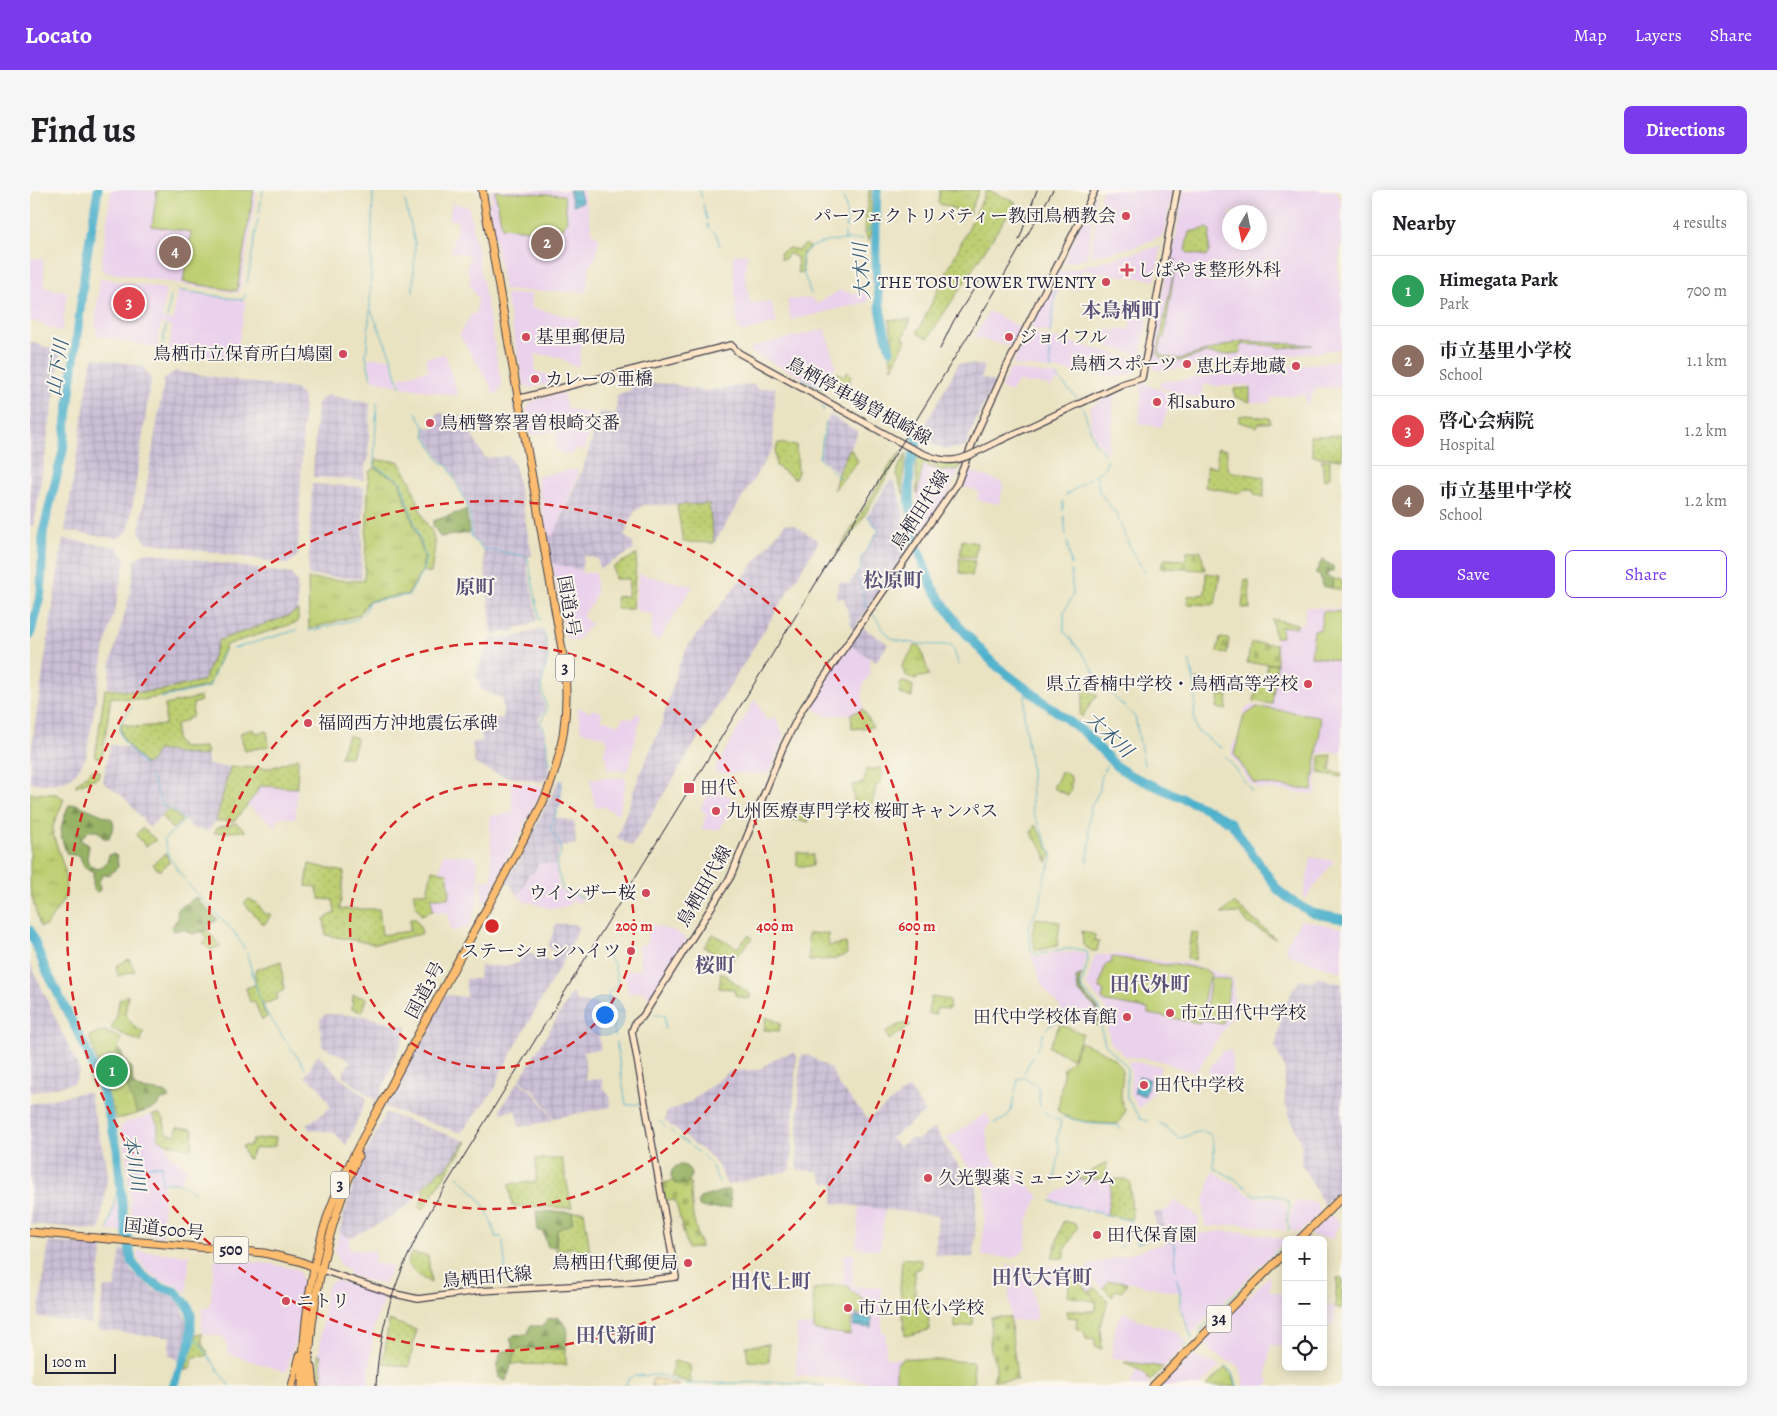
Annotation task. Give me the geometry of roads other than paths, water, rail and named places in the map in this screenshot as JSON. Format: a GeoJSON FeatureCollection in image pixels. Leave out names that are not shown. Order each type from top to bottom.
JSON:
{"type":"FeatureCollection","features":[{"type":"Feature","properties":{"kind":"highway","name":"国道3号"},"geometry":{"type":"LineString","coordinates":[[302,1386],[323,1234],[334,1199],[350,1161],[542,804],[554,775],[562,744],[567,696],[564,661],[482,190]]}},
{"type":"Feature","properties":{"kind":"highway"},"geometry":{"type":"LineString","coordinates":[[1302,1236],[1342,1197]]}},
{"type":"Feature","properties":{"kind":"highway","name":"国道500号"},"geometry":{"type":"LineString","coordinates":[[30,1232],[264,1253],[299,1261],[319,1269]]}},
{"type":"Feature","properties":{"kind":"highway","name":"34"},"geometry":{"type":"LineString","coordinates":[[1153,1386],[1282,1256]]}},
{"type":"Feature","properties":{"kind":"highway","name":"国道3号"},"geometry":{"type":"LineString","coordinates":[[308,1332],[308,1386]]}},
{"type":"Feature","properties":{"kind":"highway"},"geometry":{"type":"LineString","coordinates":[[292,1386],[308,1332]]}},
{"type":"Feature","properties":{"kind":"highway"},"geometry":{"type":"LineString","coordinates":[[308,1332],[314,1386]]}},
{"type":"Feature","properties":{"kind":"main road","name":"鳥栖田代線"},"geometry":{"type":"LineString","coordinates":[[319,1269],[389,1293],[418,1299],[478,1291],[625,1283],[676,1277],[632,1031],[731,876],[783,747],[800,711],[957,484],[976,434],[1007,366],[1095,190]]}},
{"type":"Feature","properties":{"kind":"main road","name":"鳥栖停車場曽根崎線"},"geometry":{"type":"LineString","coordinates":[[517,399],[731,345],[739,353],[907,446],[936,460],[949,462],[963,459],[1122,384],[1142,378],[1177,190]]}},
{"type":"Feature","properties":{"kind":"water"},"geometry":{"type":"Polygon","coordinates":[[[569,190],[579,190],[583,202],[573,205],[569,190]]]}},
{"type":"Feature","properties":{"kind":"water"},"geometry":{"type":"Polygon","coordinates":[[[1139,1076],[1149,1079],[1145,1096],[1134,1093],[1139,1076]]]}},
{"type":"Feature","properties":{"kind":"water"},"geometry":{"type":"Polygon","coordinates":[[[855,1316],[872,1318],[871,1328],[853,1326],[855,1316]]]}},
{"type":"Feature","properties":{"kind":"waterway","name":"山下川"},"geometry":{"type":"LineString","coordinates":[[30,636],[41,592],[43,532],[63,451],[86,261],[98,190]]}},
{"type":"Feature","properties":{"kind":"waterway"},"geometry":{"type":"LineString","coordinates":[[259,213],[263,190]]}},
{"type":"Feature","properties":{"kind":"waterway"},"geometry":{"type":"LineString","coordinates":[[371,379],[366,356],[370,309],[373,190]]}},
{"type":"Feature","properties":{"kind":"waterway"},"geometry":{"type":"LineString","coordinates":[[838,190],[844,199],[846,208],[846,228]]}},
{"type":"Feature","properties":{"kind":"waterway","name":"大木川"},"geometry":{"type":"LineString","coordinates":[[877,190],[876,271],[884,330],[890,350]]}},
{"type":"Feature","properties":{"kind":"waterway"},"geometry":{"type":"LineString","coordinates":[[700,191],[702,198]]}},
{"type":"Feature","properties":{"kind":"waterway"},"geometry":{"type":"LineString","coordinates":[[405,201],[415,244],[413,292]]}},
{"type":"Feature","properties":{"kind":"waterway"},"geometry":{"type":"LineString","coordinates":[[703,204],[707,220]]}},
{"type":"Feature","properties":{"kind":"waterway"},"geometry":{"type":"LineString","coordinates":[[247,284],[258,219]]}},
{"type":"Feature","properties":{"kind":"waterway"},"geometry":{"type":"LineString","coordinates":[[866,233],[875,222]]}},
{"type":"Feature","properties":{"kind":"waterway"},"geometry":{"type":"LineString","coordinates":[[708,224],[709,228]]}},
{"type":"Feature","properties":{"kind":"waterway"},"geometry":{"type":"LineString","coordinates":[[712,231],[716,234],[720,246]]}},
{"type":"Feature","properties":{"kind":"waterway"},"geometry":{"type":"LineString","coordinates":[[845,233],[845,240]]}},
{"type":"Feature","properties":{"kind":"waterway"},"geometry":{"type":"LineString","coordinates":[[811,294],[802,268],[802,259],[805,252],[819,244],[863,239]]}},
{"type":"Feature","properties":{"kind":"waterway"},"geometry":{"type":"LineString","coordinates":[[1050,333],[1057,282]]}},
{"type":"Feature","properties":{"kind":"waterway"},"geometry":{"type":"LineString","coordinates":[[178,290],[242,300],[246,294]]}},
{"type":"Feature","properties":{"kind":"waterway"},"geometry":{"type":"LineString","coordinates":[[167,318],[171,295]]}},
{"type":"Feature","properties":{"kind":"waterway"},"geometry":{"type":"LineString","coordinates":[[371,310],[391,357],[400,386]]}},
{"type":"Feature","properties":{"kind":"waterway"},"geometry":{"type":"LineString","coordinates":[[162,347],[166,326]]}},
{"type":"Feature","properties":{"kind":"waterway"},"geometry":{"type":"LineString","coordinates":[[1048,339],[1051,369]]}},
{"type":"Feature","properties":{"kind":"waterway"},"geometry":{"type":"LineString","coordinates":[[1057,377],[1077,398]]}},
{"type":"Feature","properties":{"kind":"waterway"},"geometry":{"type":"LineString","coordinates":[[802,379],[823,389]]}},
{"type":"Feature","properties":{"kind":"waterway"},"geometry":{"type":"LineString","coordinates":[[309,631],[357,619],[366,610],[368,602],[409,595],[422,572],[426,558],[400,480],[376,467],[374,463],[377,403]]}},
{"type":"Feature","properties":{"kind":"waterway"},"geometry":{"type":"LineString","coordinates":[[1083,408],[1094,441],[1104,454]]}},
{"type":"Feature","properties":{"kind":"waterway"},"geometry":{"type":"LineString","coordinates":[[416,412],[424,426],[425,436],[440,461],[448,466],[466,502],[470,519],[471,538],[483,549],[526,556],[528,559],[540,620]]}},
{"type":"Feature","properties":{"kind":"waterway"},"geometry":{"type":"LineString","coordinates":[[826,422],[819,458],[840,478]]}},
{"type":"Feature","properties":{"kind":"waterway","name":"大木川"},"geometry":{"type":"LineString","coordinates":[[915,425],[917,442],[910,467],[909,498],[914,538],[932,587],[959,626],[994,664],[1086,734],[1116,766],[1130,775],[1207,809],[1231,823],[1278,890],[1289,899],[1312,913],[1342,919]]}},
{"type":"Feature","properties":{"kind":"waterway"},"geometry":{"type":"LineString","coordinates":[[1066,495],[1104,469],[1108,459]]}},
{"type":"Feature","properties":{"kind":"waterway"},"geometry":{"type":"LineString","coordinates":[[1096,475],[1100,493],[1116,513],[1131,550],[1145,572]]}},
{"type":"Feature","properties":{"kind":"waterway"},"geometry":{"type":"LineString","coordinates":[[1063,502],[1063,511]]}},
{"type":"Feature","properties":{"kind":"waterway"},"geometry":{"type":"LineString","coordinates":[[866,609],[861,584],[855,577],[861,568],[861,559],[879,530],[868,516]]}},
{"type":"Feature","properties":{"kind":"waterway"},"geometry":{"type":"LineString","coordinates":[[1064,516],[1066,535]]}},
{"type":"Feature","properties":{"kind":"waterway"},"geometry":{"type":"LineString","coordinates":[[1067,541],[1071,565]]}},
{"type":"Feature","properties":{"kind":"waterway"},"geometry":{"type":"LineString","coordinates":[[1071,571],[1073,595],[1064,612],[1064,631],[1086,658],[1102,686]]}},
{"type":"Feature","properties":{"kind":"waterway"},"geometry":{"type":"LineString","coordinates":[[873,614],[887,634],[894,639],[919,644],[952,645],[959,665]]}},
{"type":"Feature","properties":{"kind":"waterway"},"geometry":{"type":"LineString","coordinates":[[542,629],[546,639],[548,657],[541,686],[547,709],[540,723],[544,728],[550,765]]}},
{"type":"Feature","properties":{"kind":"waterway"},"geometry":{"type":"LineString","coordinates":[[232,649],[297,630]]}},
{"type":"Feature","properties":{"kind":"waterway"},"geometry":{"type":"LineString","coordinates":[[161,698],[209,687],[223,651]]}},
{"type":"Feature","properties":{"kind":"waterway"},"geometry":{"type":"LineString","coordinates":[[1189,661],[1194,685],[1194,718],[1196,727],[1198,732],[1222,748]]}},
{"type":"Feature","properties":{"kind":"waterway"},"geometry":{"type":"LineString","coordinates":[[1026,689],[1024,715],[1031,769],[1032,810],[1053,857],[1043,882],[1041,900],[1028,928],[1031,950],[1038,955],[1069,949],[1087,952],[1088,960],[1081,987],[1100,1008],[1105,1044],[1127,1067],[1127,1098],[1141,1119],[1147,1121]]}},
{"type":"Feature","properties":{"kind":"waterway"},"geometry":{"type":"LineString","coordinates":[[1107,690],[1135,717],[1144,765]]}},
{"type":"Feature","properties":{"kind":"waterway"},"geometry":{"type":"LineString","coordinates":[[132,707],[121,725],[120,732],[125,743],[143,765]]}},
{"type":"Feature","properties":{"kind":"waterway"},"geometry":{"type":"LineString","coordinates":[[1225,756],[1252,791]]}},
{"type":"Feature","properties":{"kind":"waterway"},"geometry":{"type":"LineString","coordinates":[[1087,862],[1091,838],[1088,831],[1090,809],[1100,789],[1101,778],[1106,766]]}},
{"type":"Feature","properties":{"kind":"waterway"},"geometry":{"type":"LineString","coordinates":[[150,775],[162,804],[176,812],[184,821],[164,839],[169,857],[184,879]]}},
{"type":"Feature","properties":{"kind":"waterway"},"geometry":{"type":"LineString","coordinates":[[561,781],[559,804],[550,829],[560,843],[561,852],[556,866],[563,890],[584,898]]}},
{"type":"Feature","properties":{"kind":"waterway"},"geometry":{"type":"LineString","coordinates":[[187,883],[234,932],[245,949]]}},
{"type":"Feature","properties":{"kind":"waterway","name":"本川川"},"geometry":{"type":"LineString","coordinates":[[30,930],[45,968],[86,1049],[104,1096],[117,1148],[123,1212],[132,1262],[142,1275],[159,1286],[176,1292],[188,1306],[191,1314],[191,1342],[173,1386]]}},
{"type":"Feature","properties":{"kind":"waterway"},"geometry":{"type":"LineString","coordinates":[[601,949],[614,964],[618,986],[608,992],[615,1036]]}},
{"type":"Feature","properties":{"kind":"waterway"},"geometry":{"type":"LineString","coordinates":[[247,954],[259,997],[266,1012],[305,1068]]}},
{"type":"Feature","properties":{"kind":"waterway"},"geometry":{"type":"LineString","coordinates":[[612,1010],[626,1012]]}},
{"type":"Feature","properties":{"kind":"waterway"},"geometry":{"type":"LineString","coordinates":[[655,1015],[665,1015],[665,1029]]}},
{"type":"Feature","properties":{"kind":"waterway"},"geometry":{"type":"LineString","coordinates":[[1046,1029],[1060,1018]]}},
{"type":"Feature","properties":{"kind":"waterway"},"geometry":{"type":"LineString","coordinates":[[1037,1050],[1044,1033]]}},
{"type":"Feature","properties":{"kind":"waterway"},"geometry":{"type":"LineString","coordinates":[[616,1042],[626,1105],[642,1104]]}},
{"type":"Feature","properties":{"kind":"waterway"},"geometry":{"type":"LineString","coordinates":[[1024,1073],[1033,1056]]}},
{"type":"Feature","properties":{"kind":"waterway"},"geometry":{"type":"LineString","coordinates":[[1015,1093],[1018,1079],[1024,1077],[1038,1086],[1040,1106]]}},
{"type":"Feature","properties":{"kind":"waterway"},"geometry":{"type":"LineString","coordinates":[[994,1123],[1007,1117],[1014,1097]]}},
{"type":"Feature","properties":{"kind":"waterway"},"geometry":{"type":"LineString","coordinates":[[1044,1112],[1049,1116]]}},
{"type":"Feature","properties":{"kind":"waterway"},"geometry":{"type":"LineString","coordinates":[[1063,1117],[1094,1124],[1118,1125],[1121,1129]]}},
{"type":"Feature","properties":{"kind":"waterway"},"geometry":{"type":"LineString","coordinates":[[1053,1118],[1061,1121],[1057,1139],[1060,1150],[1054,1182]]}},
{"type":"Feature","properties":{"kind":"waterway"},"geometry":{"type":"LineString","coordinates":[[659,1121],[666,1128]]}},
{"type":"Feature","properties":{"kind":"waterway"},"geometry":{"type":"LineString","coordinates":[[1159,1123],[1179,1138],[1194,1133],[1208,1133],[1213,1143],[1214,1168],[1235,1179],[1255,1195],[1274,1194],[1287,1200],[1290,1206],[1287,1217],[1289,1230]]}},
{"type":"Feature","properties":{"kind":"waterway"},"geometry":{"type":"LineString","coordinates":[[670,1130],[675,1135]]}},
{"type":"Feature","properties":{"kind":"waterway"},"geometry":{"type":"LineString","coordinates":[[679,1137],[688,1144]]}},
{"type":"Feature","properties":{"kind":"waterway"},"geometry":{"type":"LineString","coordinates":[[692,1147],[698,1152]]}},
{"type":"Feature","properties":{"kind":"waterway"},"geometry":{"type":"LineString","coordinates":[[702,1155],[710,1163]]}},
{"type":"Feature","properties":{"kind":"waterway"},"geometry":{"type":"LineString","coordinates":[[127,1166],[137,1168],[161,1165],[162,1183],[180,1183],[194,1192]]}},
{"type":"Feature","properties":{"kind":"waterway"},"geometry":{"type":"LineString","coordinates":[[712,1166],[719,1182]]}},
{"type":"Feature","properties":{"kind":"waterway"},"geometry":{"type":"LineString","coordinates":[[457,1176],[482,1203],[490,1219],[495,1237],[502,1237]]}},
{"type":"Feature","properties":{"kind":"waterway"},"geometry":{"type":"LineString","coordinates":[[108,1229],[120,1177]]}},
{"type":"Feature","properties":{"kind":"waterway"},"geometry":{"type":"LineString","coordinates":[[1051,1201],[1132,1221],[1128,1238],[1119,1249]]}},
{"type":"Feature","properties":{"kind":"waterway"},"geometry":{"type":"LineString","coordinates":[[1128,1236],[1134,1236],[1137,1243],[1144,1241]]}},
{"type":"Feature","properties":{"kind":"waterway"},"geometry":{"type":"LineString","coordinates":[[1149,1240],[1155,1238]]}},
{"type":"Feature","properties":{"kind":"waterway"},"geometry":{"type":"LineString","coordinates":[[503,1241],[507,1286]]}},
{"type":"Feature","properties":{"kind":"waterway"},"geometry":{"type":"LineString","coordinates":[[1168,1242],[1172,1241],[1175,1247],[1176,1270]]}},
{"type":"Feature","properties":{"kind":"waterway"},"geometry":{"type":"LineString","coordinates":[[1199,1331],[1282,1247]]}},
{"type":"Feature","properties":{"kind":"waterway"},"geometry":{"type":"LineString","coordinates":[[1176,1277],[1180,1290],[1180,1308],[1192,1338]]}},
{"type":"Feature","properties":{"kind":"waterway"},"geometry":{"type":"LineString","coordinates":[[193,1334],[229,1386]]}},
{"type":"Feature","properties":{"kind":"waterway"},"geometry":{"type":"LineString","coordinates":[[1184,1347],[1186,1343]]}},
{"type":"Feature","properties":{"kind":"waterway"},"geometry":{"type":"LineString","coordinates":[[1184,1361],[1192,1353]]}},
{"type":"Feature","properties":{"kind":"waterway"},"geometry":{"type":"LineString","coordinates":[[1168,1377],[1178,1367]]}},
{"type":"Feature","properties":{"kind":"waterway"},"geometry":{"type":"LineString","coordinates":[[1226,1367],[1233,1373],[1237,1386]]}},
{"type":"Feature","properties":{"kind":"waterway"},"geometry":{"type":"LineString","coordinates":[[625,1386],[629,1378],[634,1376],[659,1375],[685,1384],[778,1382],[824,1386]]}},
{"type":"Feature","properties":{"kind":"railway"},"geometry":{"type":"LineString","coordinates":[[1019,240],[1037,190]]}},
{"type":"Feature","properties":{"kind":"railway"},"geometry":{"type":"LineString","coordinates":[[376,1386],[382,1338],[393,1294],[410,1251],[432,1208],[993,295],[1053,190]]}},
{"type":"Feature","properties":{"kind":"railway"},"geometry":{"type":"LineString","coordinates":[[940,349],[953,322],[979,281]]}},
{"type":"Feature","properties":{"kind":"place","name":"パーフェクトリバティー教団鳥栖教会"},"geometry":{"type":"Point","coordinates":[1126,216]}},
{"type":"Feature","properties":{"kind":"place","name":"市立基里小学校"},"geometry":{"type":"Point","coordinates":[547,243]}},
{"type":"Feature","properties":{"kind":"place","name":"市立基里中学校"},"geometry":{"type":"Point","coordinates":[175,252]}},
{"type":"Feature","properties":{"kind":"place","name":"しばやま整形外科"},"geometry":{"type":"Point","coordinates":[1127,270]}},
{"type":"Feature","properties":{"kind":"place","name":"THE TOSU TOWER TWENTY"},"geometry":{"type":"Point","coordinates":[1106,282]}},
{"type":"Feature","properties":{"kind":"place","name":"啓心会病院"},"geometry":{"type":"Point","coordinates":[129,303]}},
{"type":"Feature","properties":{"kind":"place","name":"基里郵便局"},"geometry":{"type":"Point","coordinates":[526,337]}},
{"type":"Feature","properties":{"kind":"place","name":"ジョイフル"},"geometry":{"type":"Point","coordinates":[1009,337]}},
{"type":"Feature","properties":{"kind":"place","name":"鳥栖市立保育所白鳩園"},"geometry":{"type":"Point","coordinates":[343,354]}},
{"type":"Feature","properties":{"kind":"place","name":"鳥栖スポーツ"},"geometry":{"type":"Point","coordinates":[1187,364]}},
{"type":"Feature","properties":{"kind":"place","name":"恵比寿地蔵"},"geometry":{"type":"Point","coordinates":[1296,366]}},
{"type":"Feature","properties":{"kind":"place","name":"カレーの亜橋"},"geometry":{"type":"Point","coordinates":[535,379]}},
{"type":"Feature","properties":{"kind":"place","name":"和saburo"},"geometry":{"type":"Point","coordinates":[1157,402]}},
{"type":"Feature","properties":{"kind":"place","name":"鳥栖警察署曽根崎交番"},"geometry":{"type":"Point","coordinates":[430,423]}},
{"type":"Feature","properties":{"kind":"place","name":"県立香楠中学校・鳥栖高等学校"},"geometry":{"type":"Point","coordinates":[1308,684]}},
{"type":"Feature","properties":{"kind":"place","name":"福岡西方沖地震伝承碑"},"geometry":{"type":"Point","coordinates":[308,723]}},
{"type":"Feature","properties":{"kind":"place","name":"田代"},"geometry":{"type":"Point","coordinates":[689,788]}},
{"type":"Feature","properties":{"kind":"place","name":"九州医療専門学校 桜町キャンパス"},"geometry":{"type":"Point","coordinates":[716,811]}},
{"type":"Feature","properties":{"kind":"place","name":"ウインザー桜"},"geometry":{"type":"Point","coordinates":[646,893]}},
{"type":"Feature","properties":{"kind":"place","name":"ステーションハイツ"},"geometry":{"type":"Point","coordinates":[631,951]}},
{"type":"Feature","properties":{"kind":"place","name":"市立田代中学校"},"geometry":{"type":"Point","coordinates":[1170,1013]}},
{"type":"Feature","properties":{"kind":"place","name":"田代中学校体育館"},"geometry":{"type":"Point","coordinates":[1127,1017]}},
{"type":"Feature","properties":{"kind":"place","name":"Himegata Park"},"geometry":{"type":"Point","coordinates":[112,1071]}},
{"type":"Feature","properties":{"kind":"place","name":"田代中学校"},"geometry":{"type":"Point","coordinates":[1144,1085]}},
{"type":"Feature","properties":{"kind":"place","name":"久光製薬ミュージアム"},"geometry":{"type":"Point","coordinates":[928,1178]}},
{"type":"Feature","properties":{"kind":"place","name":"田代保育園"},"geometry":{"type":"Point","coordinates":[1097,1235]}},
{"type":"Feature","properties":{"kind":"place","name":"鳥栖田代郵便局"},"geometry":{"type":"Point","coordinates":[688,1263]}},
{"type":"Feature","properties":{"kind":"place","name":"ニトリ"},"geometry":{"type":"Point","coordinates":[286,1301]}},
{"type":"Feature","properties":{"kind":"place","name":"市立田代小学校"},"geometry":{"type":"Point","coordinates":[848,1308]}},
{"type":"Feature","properties":{"kind":"district","name":"本鳥栖町"},"geometry":{"type":"Point","coordinates":[1121,310]}},
{"type":"Feature","properties":{"kind":"district","name":"松原町"},"geometry":{"type":"Point","coordinates":[893,580]}},
{"type":"Feature","properties":{"kind":"district","name":"原町"},"geometry":{"type":"Point","coordinates":[475,587]}},
{"type":"Feature","properties":{"kind":"district","name":"桜町"},"geometry":{"type":"Point","coordinates":[715,965]}},
{"type":"Feature","properties":{"kind":"district","name":"田代外町"},"geometry":{"type":"Point","coordinates":[1150,984]}},
{"type":"Feature","properties":{"kind":"district","name":"田代大官町"},"geometry":{"type":"Point","coordinates":[1042,1277]}},
{"type":"Feature","properties":{"kind":"district","name":"田代上町"},"geometry":{"type":"Point","coordinates":[771,1281]}},
{"type":"Feature","properties":{"kind":"district","name":"田代新町"},"geometry":{"type":"Point","coordinates":[616,1335]}}]}
